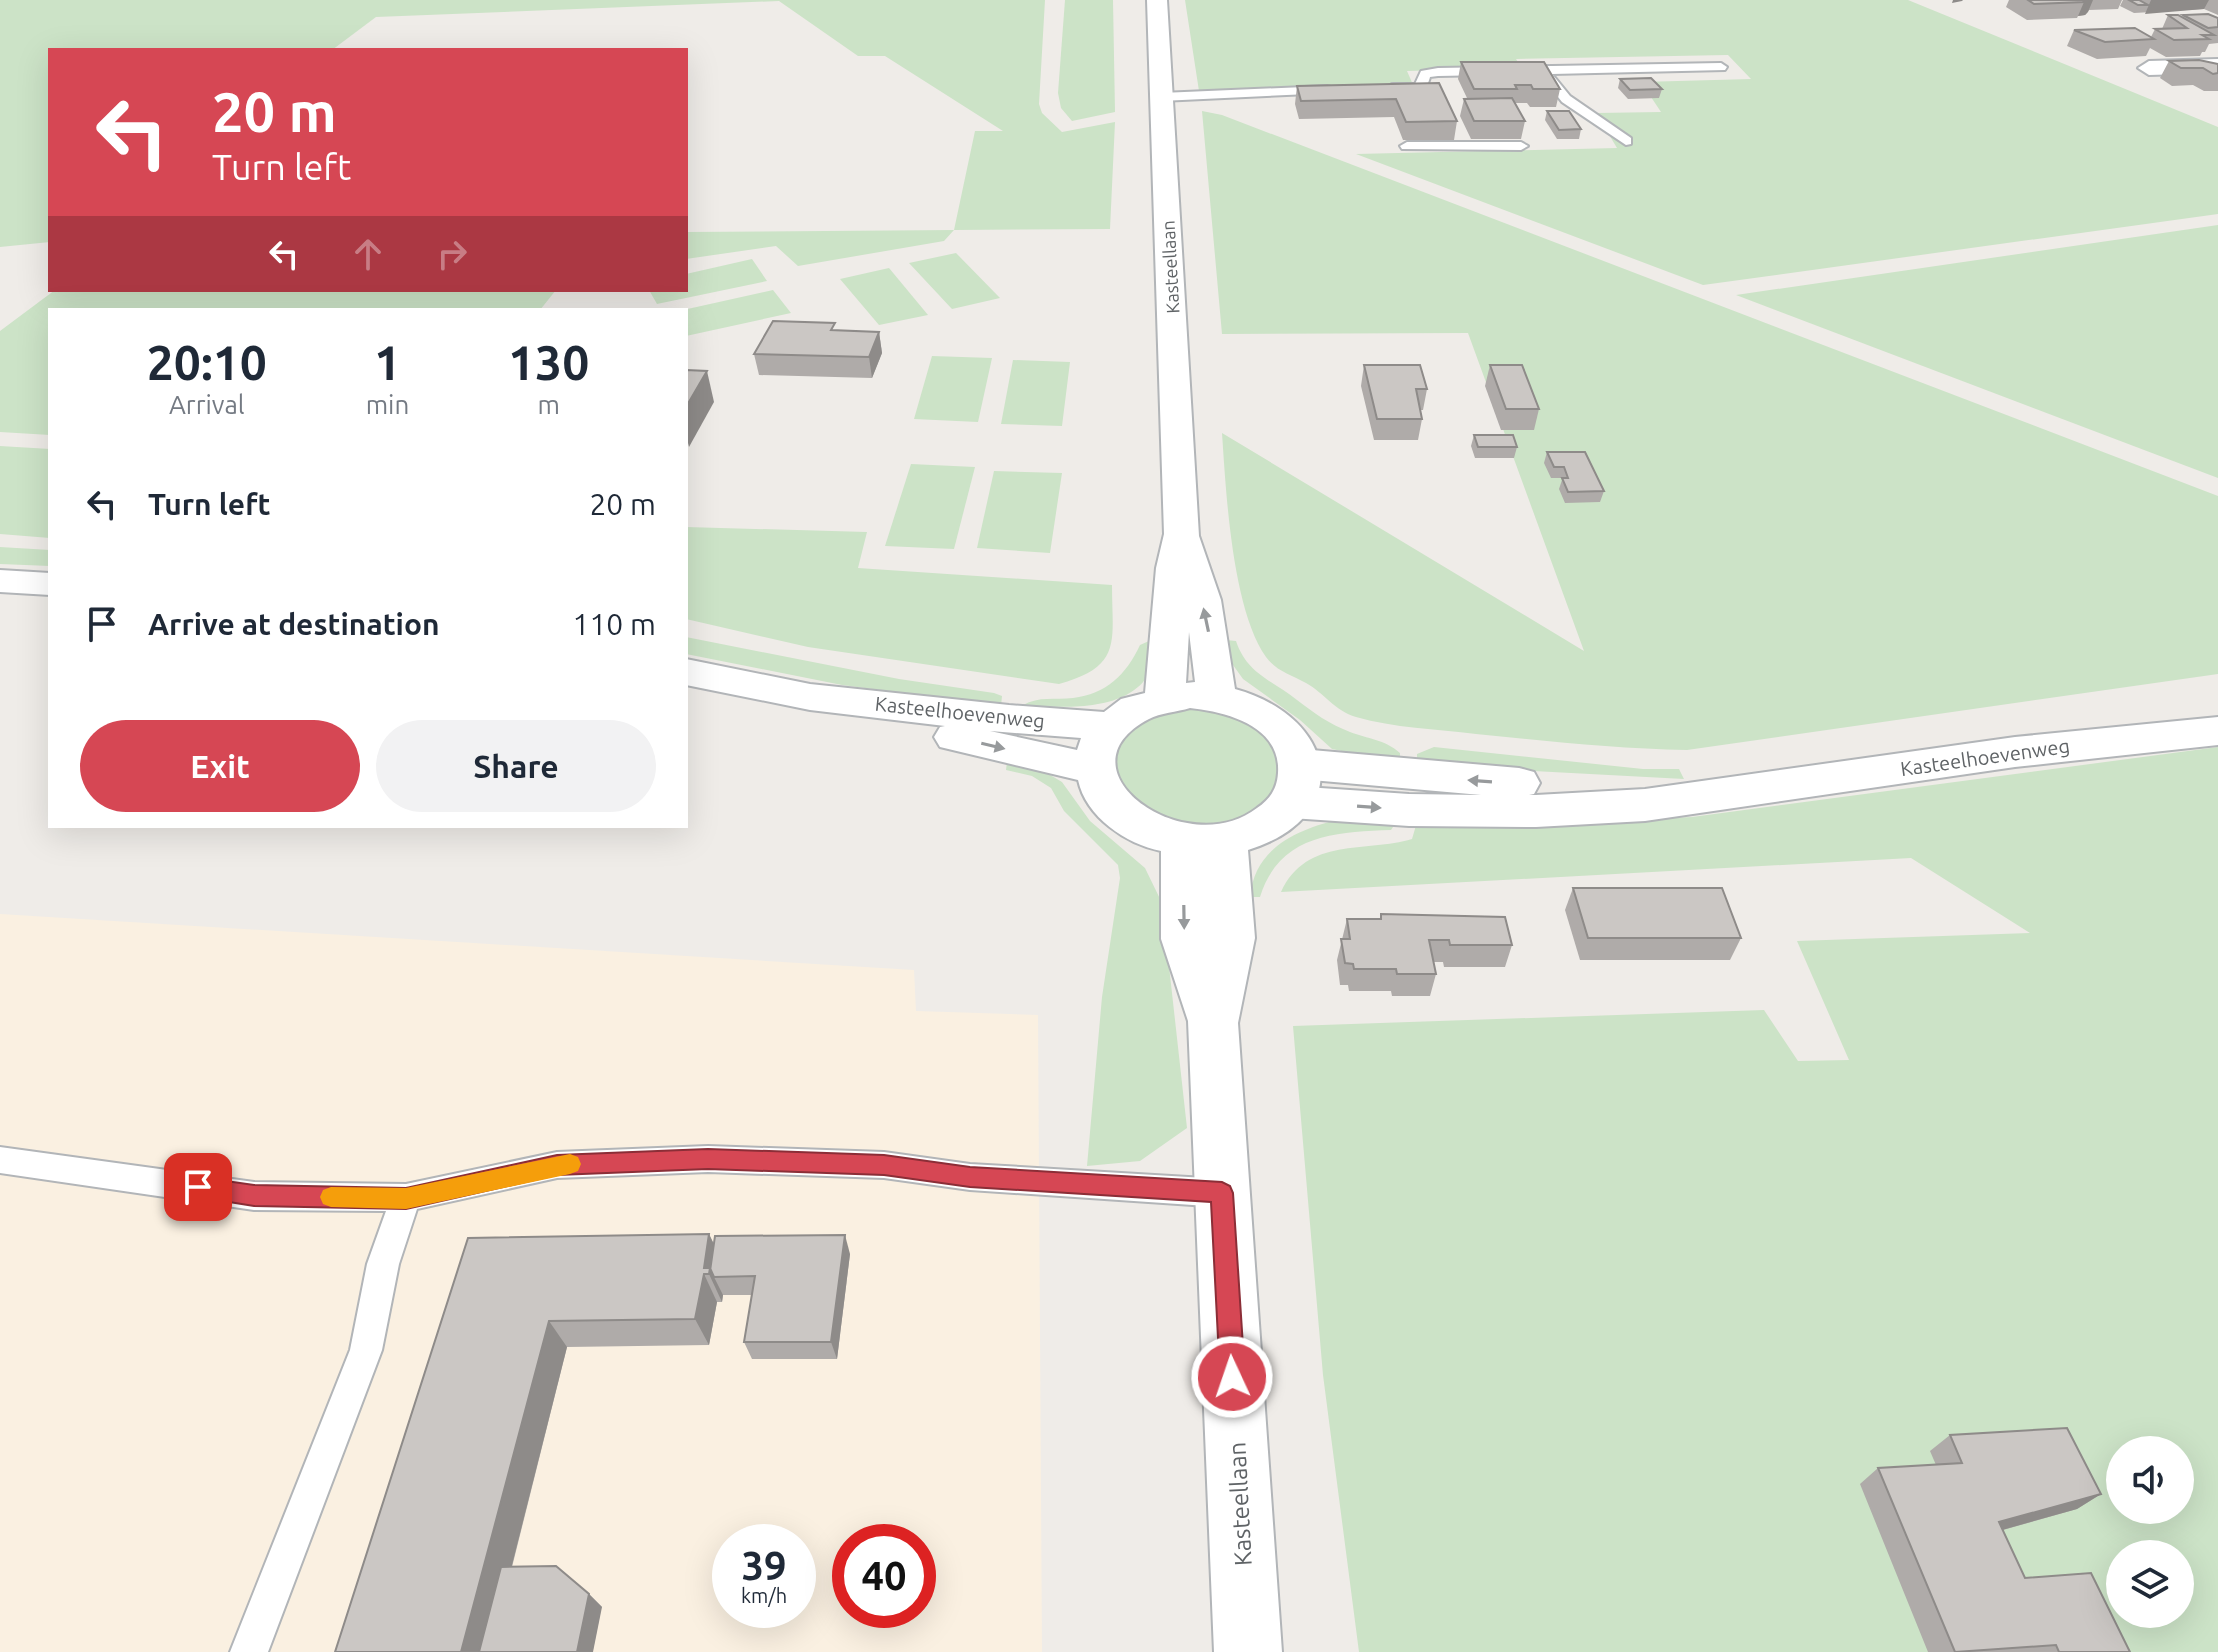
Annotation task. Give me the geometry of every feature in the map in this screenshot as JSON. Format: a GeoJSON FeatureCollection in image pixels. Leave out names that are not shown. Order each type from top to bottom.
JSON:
{"type":"FeatureCollection","features":[{"type":"Feature","properties":{"kind":"street","name":"Kasteellaan"},"geometry":{"type":"LineString","coordinates":[[1157,0],[1182,534],[1174,568],[1165,698]]}},
{"type":"Feature","properties":{"kind":"street"},"geometry":{"type":"LineString","coordinates":[[2149,68],[2218,66]]}},
{"type":"Feature","properties":{"kind":"street","name":"Kasteellaan"},"geometry":{"type":"LineString","coordinates":[[1182,534],[1195,568],[1209,632],[1216,697]]}},
{"type":"Feature","properties":{"kind":"street"},"geometry":{"type":"LineString","coordinates":[[0,581],[48,584]]}},
{"type":"Feature","properties":{"kind":"street","name":"Kasteelhoevenweg"},"geometry":{"type":"LineString","coordinates":[[688,672],[810,697],[919,728],[1093,769]]}},
{"type":"Feature","properties":{"kind":"street"},"geometry":{"type":"LineString","coordinates":[[1190,695],[1216,697],[1251,708],[1279,726],[1297,750],[1296,783],[1264,826],[1204,839],[1138,826],[1120,814],[1101,793],[1093,769],[1100,739],[1110,726],[1125,713],[1165,698],[1190,695]]}},
{"type":"Feature","properties":{"kind":"street","name":"Kasteelhoevenweg"},"geometry":{"type":"LineString","coordinates":[[810,697],[1009,719],[1110,726]]}},
{"type":"Feature","properties":{"kind":"street","name":"Kasteelhoevenweg"},"geometry":{"type":"LineString","coordinates":[[1296,783],[1409,810],[1536,811],[1645,805],[2015,752],[2218,731]]}},
{"type":"Feature","properties":{"kind":"street","name":"Kasteellaan"},"geometry":{"type":"LineString","coordinates":[[1204,839],[1185,939],[1213,1021],[1248,1652]]}},
{"type":"Feature","properties":{"kind":"lane"},"geometry":{"type":"LineString","coordinates":[[1379,88],[1426,92],[1425,74],[1438,72],[1721,67]]}},
{"type":"Feature","properties":{"kind":"lane"},"geometry":{"type":"LineString","coordinates":[[1542,69],[1566,99],[1626,141]]}},
{"type":"Feature","properties":{"kind":"lane"},"geometry":{"type":"LineString","coordinates":[[1161,97],[1339,89]]}},
{"type":"Feature","properties":{"kind":"lane"},"geometry":{"type":"LineString","coordinates":[[1407,146],[1463,140],[1521,146]]}},
{"type":"Feature","properties":{"kind":"lane"},"geometry":{"type":"LineString","coordinates":[[0,1160],[254,1196],[406,1198],[557,1165],[708,1159],[884,1165],[970,1177],[1222,1193]]}},
{"type":"Feature","properties":{"kind":"lane"},"geometry":{"type":"LineString","coordinates":[[249,1652],[366,1350],[383,1264],[406,1198]]}},
{"type":"Feature","properties":{"kind":"shaded area"},"geometry":{"type":"Polygon","coordinates":[[[0,914],[914,970],[916,1011],[1038,1015],[1042,1652],[0,1652],[0,914]]]}},
{"type":"Feature","properties":{"kind":"green space"},"geometry":{"type":"Polygon","coordinates":[[[0,0],[1045,0],[1039,104],[1042,113],[1062,132],[1115,122],[1110,229],[954,230],[975,131],[1003,131],[885,56],[858,56],[779,1],[376,17],[335,48],[48,48],[48,242],[0,247],[0,0]]]}},
{"type":"Feature","properties":{"kind":"green space"},"geometry":{"type":"Polygon","coordinates":[[[1065,0],[1113,0],[1115,112],[1072,121],[1061,108],[1058,93],[1065,0]]]}},
{"type":"Feature","properties":{"kind":"green space"},"geometry":{"type":"Polygon","coordinates":[[[1185,0],[1908,0],[2218,127],[2218,214],[1703,285],[1356,154],[1617,148],[1596,113],[1661,112],[1641,82],[1751,79],[1728,55],[1516,59],[1522,68],[1407,71],[1414,87],[1199,91],[1185,0]]]}},
{"type":"Feature","properties":{"kind":"green space"},"geometry":{"type":"Polygon","coordinates":[[[1202,111],[1222,115],[2218,496],[2218,674],[1687,750],[1581,744],[1415,728],[1370,721],[1342,711],[1306,683],[1274,666],[1255,636],[1238,581],[1222,433],[1584,651],[1468,333],[1222,334],[1202,111]]]}},
{"type":"Feature","properties":{"kind":"green space"},"geometry":{"type":"Polygon","coordinates":[[[2218,225],[2218,478],[1736,295],[2218,225]]]}},
{"type":"Feature","properties":{"kind":"green space"},"geometry":{"type":"Polygon","coordinates":[[[954,230],[944,241],[798,266],[776,246],[688,259],[688,232],[954,230]]]}},
{"type":"Feature","properties":{"kind":"green space"},"geometry":{"type":"Polygon","coordinates":[[[956,253],[1000,298],[952,309],[909,263],[956,253]]]}},
{"type":"Feature","properties":{"kind":"green space"},"geometry":{"type":"Polygon","coordinates":[[[752,259],[767,281],[657,304],[650,292],[688,292],[688,274],[752,259]]]}},
{"type":"Feature","properties":{"kind":"green space"},"geometry":{"type":"Polygon","coordinates":[[[889,268],[928,315],[879,325],[840,279],[889,268]]]}},
{"type":"Feature","properties":{"kind":"green space"},"geometry":{"type":"Polygon","coordinates":[[[773,290],[791,313],[688,336],[688,309],[773,290]]]}},
{"type":"Feature","properties":{"kind":"green space"},"geometry":{"type":"Polygon","coordinates":[[[52,292],[554,292],[542,308],[48,308],[48,435],[0,432],[0,331],[52,292]]]}},
{"type":"Feature","properties":{"kind":"green space"},"geometry":{"type":"Polygon","coordinates":[[[932,356],[992,358],[978,422],[914,419],[932,356]]]}},
{"type":"Feature","properties":{"kind":"green space"},"geometry":{"type":"Polygon","coordinates":[[[1013,360],[1070,362],[1062,426],[1001,424],[1013,360]]]}},
{"type":"Feature","properties":{"kind":"green space"},"geometry":{"type":"Polygon","coordinates":[[[0,446],[48,449],[48,538],[0,534],[0,446]]]}},
{"type":"Feature","properties":{"kind":"green space"},"geometry":{"type":"Polygon","coordinates":[[[911,464],[975,467],[954,549],[885,546],[911,464]]]}},
{"type":"Feature","properties":{"kind":"green space"},"geometry":{"type":"Polygon","coordinates":[[[994,471],[1062,473],[1050,553],[977,548],[994,471]]]}},
{"type":"Feature","properties":{"kind":"green space"},"geometry":{"type":"Polygon","coordinates":[[[688,527],[867,532],[858,568],[1112,585],[1110,649],[1094,669],[1059,684],[808,647],[688,619],[688,527]]]}},
{"type":"Feature","properties":{"kind":"green space"},"geometry":{"type":"Polygon","coordinates":[[[0,547],[48,550],[48,566],[0,564],[0,547]]]}},
{"type":"Feature","properties":{"kind":"green space"},"geometry":{"type":"Polygon","coordinates":[[[688,637],[899,679],[994,693],[1002,696],[1001,706],[842,685],[688,654],[688,637]]]}},
{"type":"Feature","properties":{"kind":"green space"},"geometry":{"type":"Polygon","coordinates":[[[1226,640],[1236,641],[1254,669],[1328,722],[1394,748],[1400,753],[1400,763],[1332,749],[1300,720],[1243,679],[1228,658],[1226,640]]]}},
{"type":"Feature","properties":{"kind":"green space"},"geometry":{"type":"Polygon","coordinates":[[[1158,641],[1154,665],[1143,682],[1128,694],[1110,702],[1089,705],[1023,705],[1041,699],[1085,696],[1105,687],[1121,674],[1140,645],[1158,641]]]}},
{"type":"Feature","properties":{"kind":"green space"},"geometry":{"type":"Polygon","coordinates":[[[1196,706],[1221,709],[1264,728],[1286,760],[1266,812],[1195,832],[1126,805],[1110,753],[1118,741],[1126,731],[1146,718],[1196,706]]]}},
{"type":"Feature","properties":{"kind":"green space"},"geometry":{"type":"Polygon","coordinates":[[[1434,747],[1643,769],[1679,769],[1684,779],[1417,765],[1417,754],[1434,747]]]}},
{"type":"Feature","properties":{"kind":"green space"},"geometry":{"type":"Polygon","coordinates":[[[2218,747],[2218,1652],[1359,1652],[1323,1375],[1293,1026],[1764,1010],[1798,1061],[1849,1060],[1797,941],[2030,933],[1911,858],[1281,892],[1292,874],[1306,862],[1339,850],[1412,839],[1417,822],[1516,825],[1692,817],[2218,747]]]}},
{"type":"Feature","properties":{"kind":"green space"},"geometry":{"type":"Polygon","coordinates":[[[1007,762],[1040,769],[1062,782],[1090,821],[1145,868],[1162,903],[1187,1128],[1140,1161],[1087,1166],[1102,997],[1120,878],[1118,865],[1064,811],[1051,788],[1032,776],[1006,770],[1007,762]]]}},
{"type":"Feature","properties":{"kind":"green space"},"geometry":{"type":"Polygon","coordinates":[[[1344,818],[1397,821],[1391,830],[1330,836],[1295,849],[1280,861],[1269,876],[1260,897],[1250,897],[1260,865],[1270,852],[1296,834],[1344,818]]]}},
{"type":"Feature","properties":{"kind":"building"},"geometry":{"type":"Polygon","coordinates":[[[2028,0],[2083,0],[2084,2],[2034,4],[2028,0]]]}},
{"type":"Feature","properties":{"kind":"building"},"geometry":{"type":"Polygon","coordinates":[[[2129,0],[2139,0],[2148,5],[2138,5],[2129,0]]]}},
{"type":"Feature","properties":{"kind":"building"},"geometry":{"type":"Polygon","coordinates":[[[2208,14],[2218,18],[2218,27],[2208,28],[2183,15],[2208,14]]]}},
{"type":"Feature","properties":{"kind":"building"},"geometry":{"type":"Polygon","coordinates":[[[2168,15],[2178,15],[2214,35],[2202,35],[2209,39],[2174,40],[2155,29],[2187,28],[2168,15]]]}},
{"type":"Feature","properties":{"kind":"building"},"geometry":{"type":"Polygon","coordinates":[[[2135,28],[2154,39],[2105,42],[2074,30],[2135,28]]]}},
{"type":"Feature","properties":{"kind":"building"},"geometry":{"type":"Polygon","coordinates":[[[2199,60],[2218,64],[2218,73],[2213,74],[2203,68],[2181,68],[2169,61],[2199,60]]]}},
{"type":"Feature","properties":{"kind":"building"},"geometry":{"type":"Polygon","coordinates":[[[1461,62],[1544,62],[1560,89],[1515,85],[1517,89],[1474,89],[1461,62]]]}},
{"type":"Feature","properties":{"kind":"building"},"geometry":{"type":"Polygon","coordinates":[[[1651,78],[1662,89],[1630,90],[1620,79],[1651,78]]]}},
{"type":"Feature","properties":{"kind":"building"},"geometry":{"type":"Polygon","coordinates":[[[1439,83],[1457,121],[1406,122],[1396,99],[1301,101],[1297,86],[1439,83]]]}},
{"type":"Feature","properties":{"kind":"building"},"geometry":{"type":"Polygon","coordinates":[[[1512,98],[1525,121],[1474,121],[1464,99],[1512,98]]]}},
{"type":"Feature","properties":{"kind":"building"},"geometry":{"type":"Polygon","coordinates":[[[1547,111],[1569,111],[1581,129],[1559,130],[1547,111]]]}},
{"type":"Feature","properties":{"kind":"building"},"geometry":{"type":"Polygon","coordinates":[[[773,321],[835,323],[831,330],[879,332],[869,357],[754,354],[773,321]]]}},
{"type":"Feature","properties":{"kind":"building"},"geometry":{"type":"Polygon","coordinates":[[[1364,365],[1420,365],[1427,389],[1416,389],[1422,419],[1377,419],[1364,365]]]}},
{"type":"Feature","properties":{"kind":"building"},"geometry":{"type":"Polygon","coordinates":[[[1490,365],[1522,365],[1539,409],[1506,409],[1490,365]]]}},
{"type":"Feature","properties":{"kind":"building"},"geometry":{"type":"Polygon","coordinates":[[[688,370],[707,371],[688,404],[688,370]]]}},
{"type":"Feature","properties":{"kind":"building"},"geometry":{"type":"Polygon","coordinates":[[[1474,435],[1513,435],[1517,447],[1478,447],[1474,435]]]}},
{"type":"Feature","properties":{"kind":"building"},"geometry":{"type":"Polygon","coordinates":[[[1547,452],[1585,452],[1604,491],[1568,492],[1562,478],[1568,478],[1564,467],[1554,467],[1547,452]]]}},
{"type":"Feature","properties":{"kind":"building"},"geometry":{"type":"Polygon","coordinates":[[[1573,888],[1722,888],[1741,938],[1588,938],[1573,888]]]}},
{"type":"Feature","properties":{"kind":"building"},"geometry":{"type":"Polygon","coordinates":[[[1381,914],[1505,917],[1512,945],[1450,945],[1449,940],[1429,940],[1436,974],[1397,974],[1396,969],[1354,969],[1353,964],[1345,963],[1341,939],[1350,939],[1347,919],[1381,919],[1381,914]]]}},
{"type":"Feature","properties":{"kind":"building"},"geometry":{"type":"Polygon","coordinates":[[[709,1234],[704,1268],[710,1268],[709,1274],[704,1274],[695,1319],[549,1321],[461,1652],[335,1652],[468,1238],[709,1234]]]}},
{"type":"Feature","properties":{"kind":"building"},"geometry":{"type":"Polygon","coordinates":[[[845,1235],[831,1342],[744,1342],[755,1276],[714,1277],[710,1269],[715,1236],[845,1235]]]}},
{"type":"Feature","properties":{"kind":"building"},"geometry":{"type":"Polygon","coordinates":[[[2067,1428],[2101,1494],[1999,1522],[2025,1578],[2091,1573],[2106,1603],[2106,1628],[2118,1628],[2130,1652],[2059,1652],[2056,1645],[1955,1652],[1878,1468],[1962,1463],[1950,1435],[2067,1428]]]}},
{"type":"Feature","properties":{"kind":"building"},"geometry":{"type":"Polygon","coordinates":[[[556,1566],[589,1594],[577,1652],[479,1652],[501,1567],[556,1566]]]}},
{"type":"Feature","properties":{"kind":"slow traffic"},"geometry":{"type":"LineString","coordinates":[[331,1197],[406,1198],[570,1164]]}},
{"type":"Feature","properties":{"kind":"route"},"geometry":{"type":"LineString","coordinates":[[198,1187],[254,1196],[406,1198],[557,1165],[708,1159],[884,1165],[970,1177],[1222,1193],[1232,1377]]}}]}
